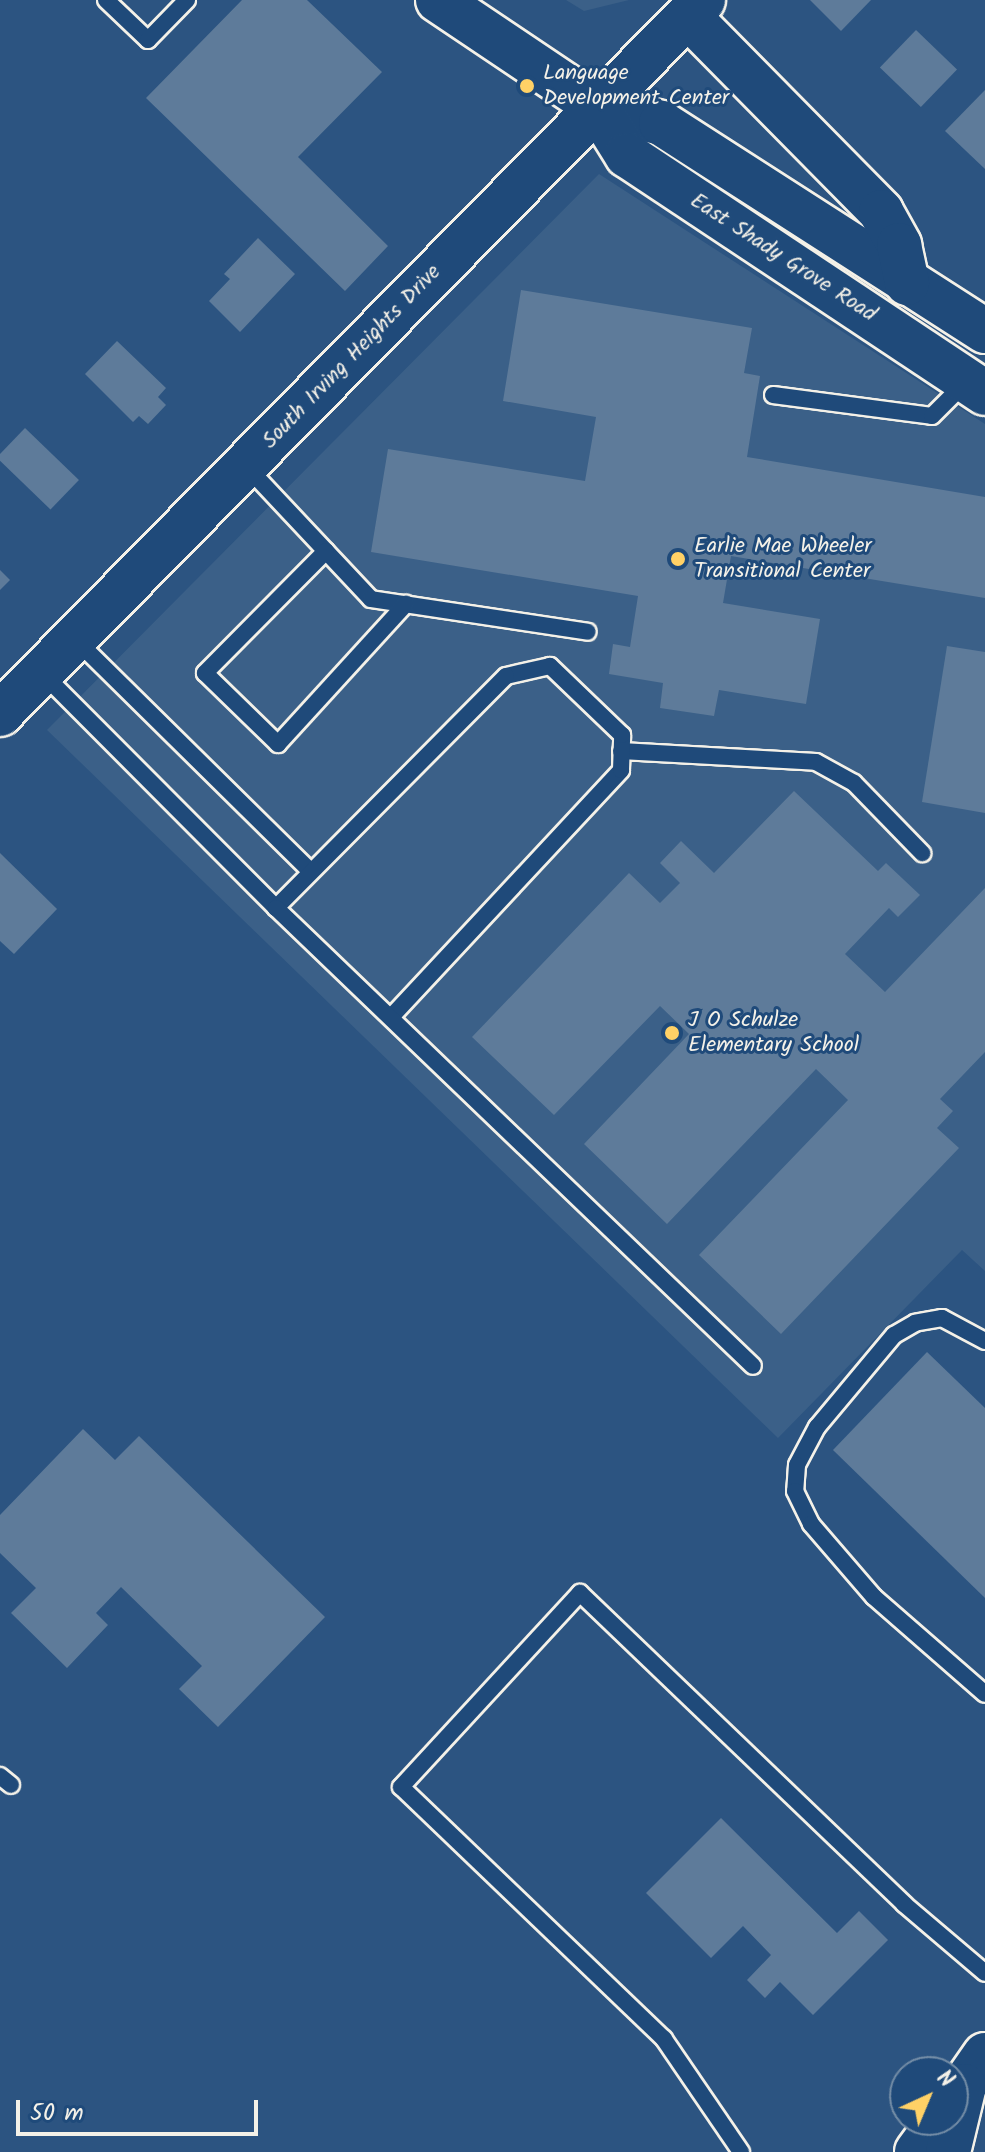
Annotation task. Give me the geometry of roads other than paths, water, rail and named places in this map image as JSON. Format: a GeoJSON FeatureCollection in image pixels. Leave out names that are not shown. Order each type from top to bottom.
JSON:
{"type":"FeatureCollection","features":[{"type":"Feature","properties":{"kind":"main road","name":"East Shady Grove Road"},"geometry":{"type":"LineString","coordinates":[[438,0],[597,107],[661,123],[985,331]]}},
{"type":"Feature","properties":{"kind":"main road","name":"South Irving Heights Drive"},"geometry":{"type":"LineString","coordinates":[[0,714],[696,8]]}},
{"type":"Feature","properties":{"kind":"main road"},"geometry":{"type":"LineString","coordinates":[[696,8],[881,212],[899,245],[907,283]]}},
{"type":"Feature","properties":{"kind":"main road","name":"East Shady Grove Road"},"geometry":{"type":"LineString","coordinates":[[597,107],[627,155],[976,387]]}},
{"type":"Feature","properties":{"kind":"lane"},"geometry":{"type":"LineString","coordinates":[[106,0],[148,40],[187,0]]}},
{"type":"Feature","properties":{"kind":"lane"},"geometry":{"type":"LineString","coordinates":[[773,395],[932,416],[976,387]]}},
{"type":"Feature","properties":{"kind":"lane"},"geometry":{"type":"LineString","coordinates":[[246,466],[371,599],[588,632]]}},
{"type":"Feature","properties":{"kind":"lane"},"geometry":{"type":"LineString","coordinates":[[326,551],[205,673],[278,744],[406,604]]}},
{"type":"Feature","properties":{"kind":"lane"},"geometry":{"type":"LineString","coordinates":[[76,640],[310,871]]}},
{"type":"Feature","properties":{"kind":"lane"},"geometry":{"type":"LineString","coordinates":[[276,908],[506,676],[550,666],[622,735],[621,770],[392,1016]]}},
{"type":"Feature","properties":{"kind":"lane"},"geometry":{"type":"LineString","coordinates":[[42,673],[276,908],[392,1016],[753,1366]]}},
{"type":"Feature","properties":{"kind":"lane"},"geometry":{"type":"LineString","coordinates":[[621,751],[816,762],[854,783],[922,853]]}},
{"type":"Feature","properties":{"kind":"lane"},"geometry":{"type":"LineString","coordinates":[[985,1341],[942,1318],[915,1323],[894,1335],[817,1427],[797,1465],[795,1491],[811,1524],[874,1597],[985,1694]]}},
{"type":"Feature","properties":{"kind":"lane"},"geometry":{"type":"LineString","coordinates":[[741,2152],[664,2039],[401,1787],[580,1593],[904,1904],[985,1973]]}},
{"type":"Feature","properties":{"kind":"place","name":"Language Development Center"},"geometry":{"type":"Point","coordinates":[527,86]}},
{"type":"Feature","properties":{"kind":"place","name":"Earlie Mae Wheeler Transitional Center"},"geometry":{"type":"Point","coordinates":[678,559]}},
{"type":"Feature","properties":{"kind":"place","name":"J O Schulze Elementary School"},"geometry":{"type":"Point","coordinates":[672,1033]}}]}
